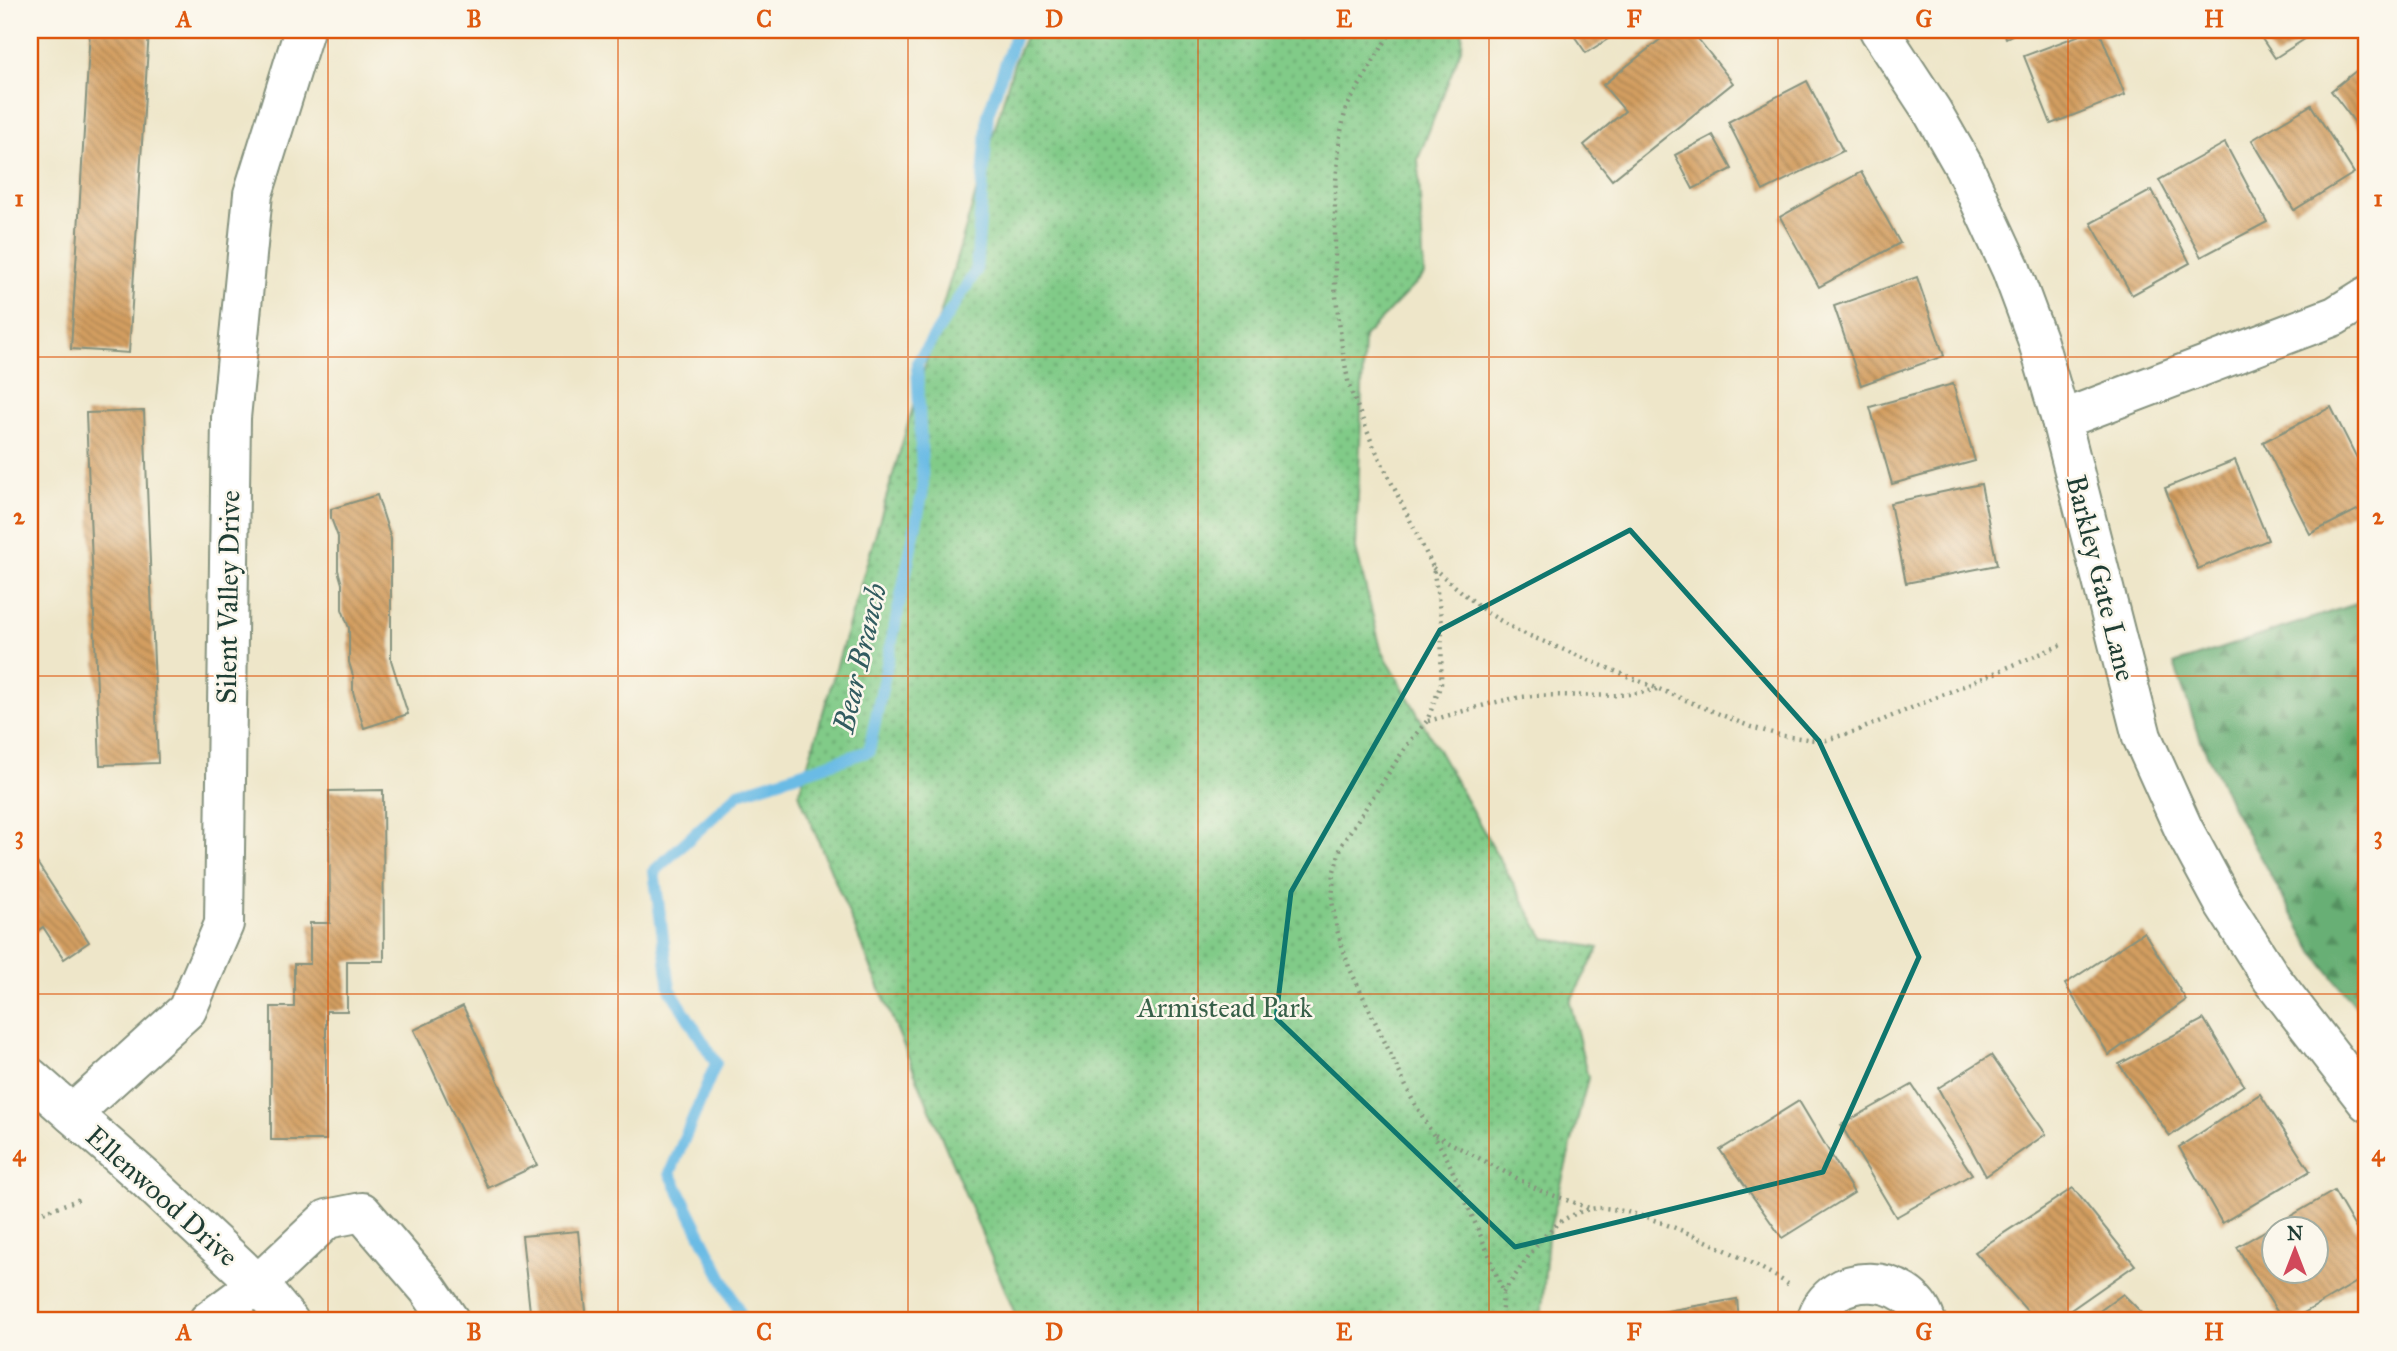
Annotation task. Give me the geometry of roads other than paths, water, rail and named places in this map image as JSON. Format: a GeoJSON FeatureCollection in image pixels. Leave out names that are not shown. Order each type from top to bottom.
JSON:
{"type":"FeatureCollection","features":[{"type":"Feature","properties":{"kind":"street","name":"Silent Valley Drive"},"geometry":{"type":"LineString","coordinates":[[72,1114],[187,1010],[224,924],[231,418],[253,194],[303,30]]}},
{"type":"Feature","properties":{"kind":"street","name":"Barkley Gate Lane"},"geometry":{"type":"LineString","coordinates":[[1879,30],[1932,111],[1964,167],[2011,269],[2038,339],[2142,737],[2183,830],[2224,904],[2272,979],[2367,1102]]}},
{"type":"Feature","properties":{"kind":"street"},"geometry":{"type":"LineString","coordinates":[[2061,420],[2335,316],[2367,296]]}},
{"type":"Feature","properties":{"kind":"street","name":"Ellenwood Drive"},"geometry":{"type":"LineString","coordinates":[[30,1077],[258,1283],[289,1321]]}},
{"type":"Feature","properties":{"kind":"street"},"geometry":{"type":"LineString","coordinates":[[208,1321],[258,1283],[327,1219],[362,1212],[428,1289],[450,1321]]}},
{"type":"Feature","properties":{"kind":"street"},"geometry":{"type":"LineString","coordinates":[[1816,1321],[1828,1300],[1843,1289],[1861,1282],[1880,1282],[1897,1288],[1912,1299],[1926,1321]]}},
{"type":"Feature","properties":{"kind":"waterway","name":"Bear Branch"},"geometry":{"type":"LineString","coordinates":[[744,1321],[670,1173],[716,1063],[670,989],[654,871],[739,793],[869,751],[923,490],[917,363],[976,271],[988,114],[1017,30]]}},
{"type":"Feature","properties":{"kind":"park label","name":"Armistead Park"},"geometry":{"type":"Point","coordinates":[1225,1007]}}]}
